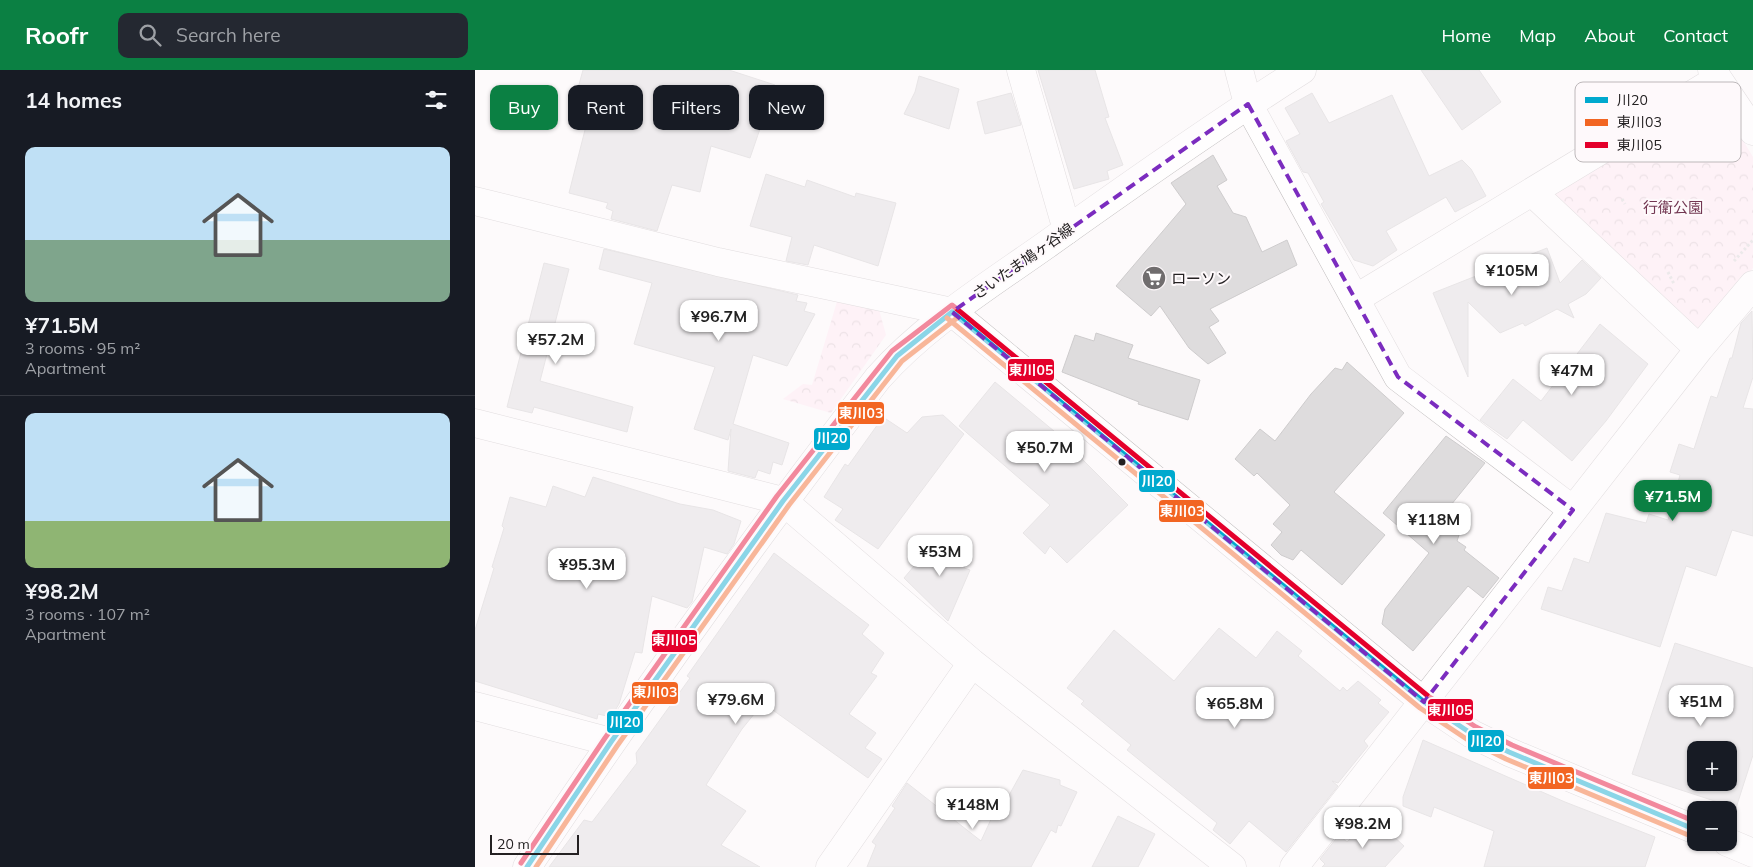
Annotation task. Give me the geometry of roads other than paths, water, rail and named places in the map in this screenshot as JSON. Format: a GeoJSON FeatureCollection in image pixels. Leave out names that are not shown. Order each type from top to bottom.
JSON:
{"type":"FeatureCollection","features":[{"type":"Feature","properties":{"kind":"street"},"geometry":{"type":"LineString","coordinates":[[1021,70],[1067,230]]}},
{"type":"Feature","properties":{"kind":"street"},"geometry":{"type":"LineString","coordinates":[[1239,70],[1248,104],[1398,377],[1573,510]]}},
{"type":"Feature","properties":{"kind":"street","name":"さいたま鳩ヶ谷線"},"geometry":{"type":"LineString","coordinates":[[527,867],[611,742],[783,501],[897,356],[952,312],[1067,230],[1248,104],[1302,70]]}},
{"type":"Feature","properties":{"kind":"street"},"geometry":{"type":"LineString","coordinates":[[1704,82],[1715,75]]}},
{"type":"Feature","properties":{"kind":"street"},"geometry":{"type":"LineString","coordinates":[[1741,113],[1753,131]]}},
{"type":"Feature","properties":{"kind":"street"},"geometry":{"type":"LineString","coordinates":[[1355,299],[1579,162]]}},
{"type":"Feature","properties":{"kind":"street"},"geometry":{"type":"LineString","coordinates":[[1532,192],[1699,349]]}},
{"type":"Feature","properties":{"kind":"street"},"geometry":{"type":"LineString","coordinates":[[475,201],[718,262],[952,312],[1424,702],[1472,734],[1509,752],[1687,826]]}},
{"type":"Feature","properties":{"kind":"street"},"geometry":{"type":"LineString","coordinates":[[1294,867],[1699,349],[1753,285]]}},
{"type":"Feature","properties":{"kind":"street"},"geometry":{"type":"LineString","coordinates":[[475,424],[783,501],[972,662],[1232,867]]}},
{"type":"Feature","properties":{"kind":"street"},"geometry":{"type":"LineString","coordinates":[[830,867],[972,662]]}},
{"type":"Feature","properties":{"kind":"street"},"geometry":{"type":"LineString","coordinates":[[475,706],[611,742]]}},
{"type":"Feature","properties":{"kind":"street"},"geometry":{"type":"LineString","coordinates":[[1737,846],[1753,853]]}},
{"type":"Feature","properties":{"kind":"place","name":"ローソン"},"geometry":{"type":"Point","coordinates":[1154,278]}},
{"type":"Feature","properties":{"kind":"park label","name":"行衛公園"},"geometry":{"type":"Point","coordinates":[1673,207]}}]}
